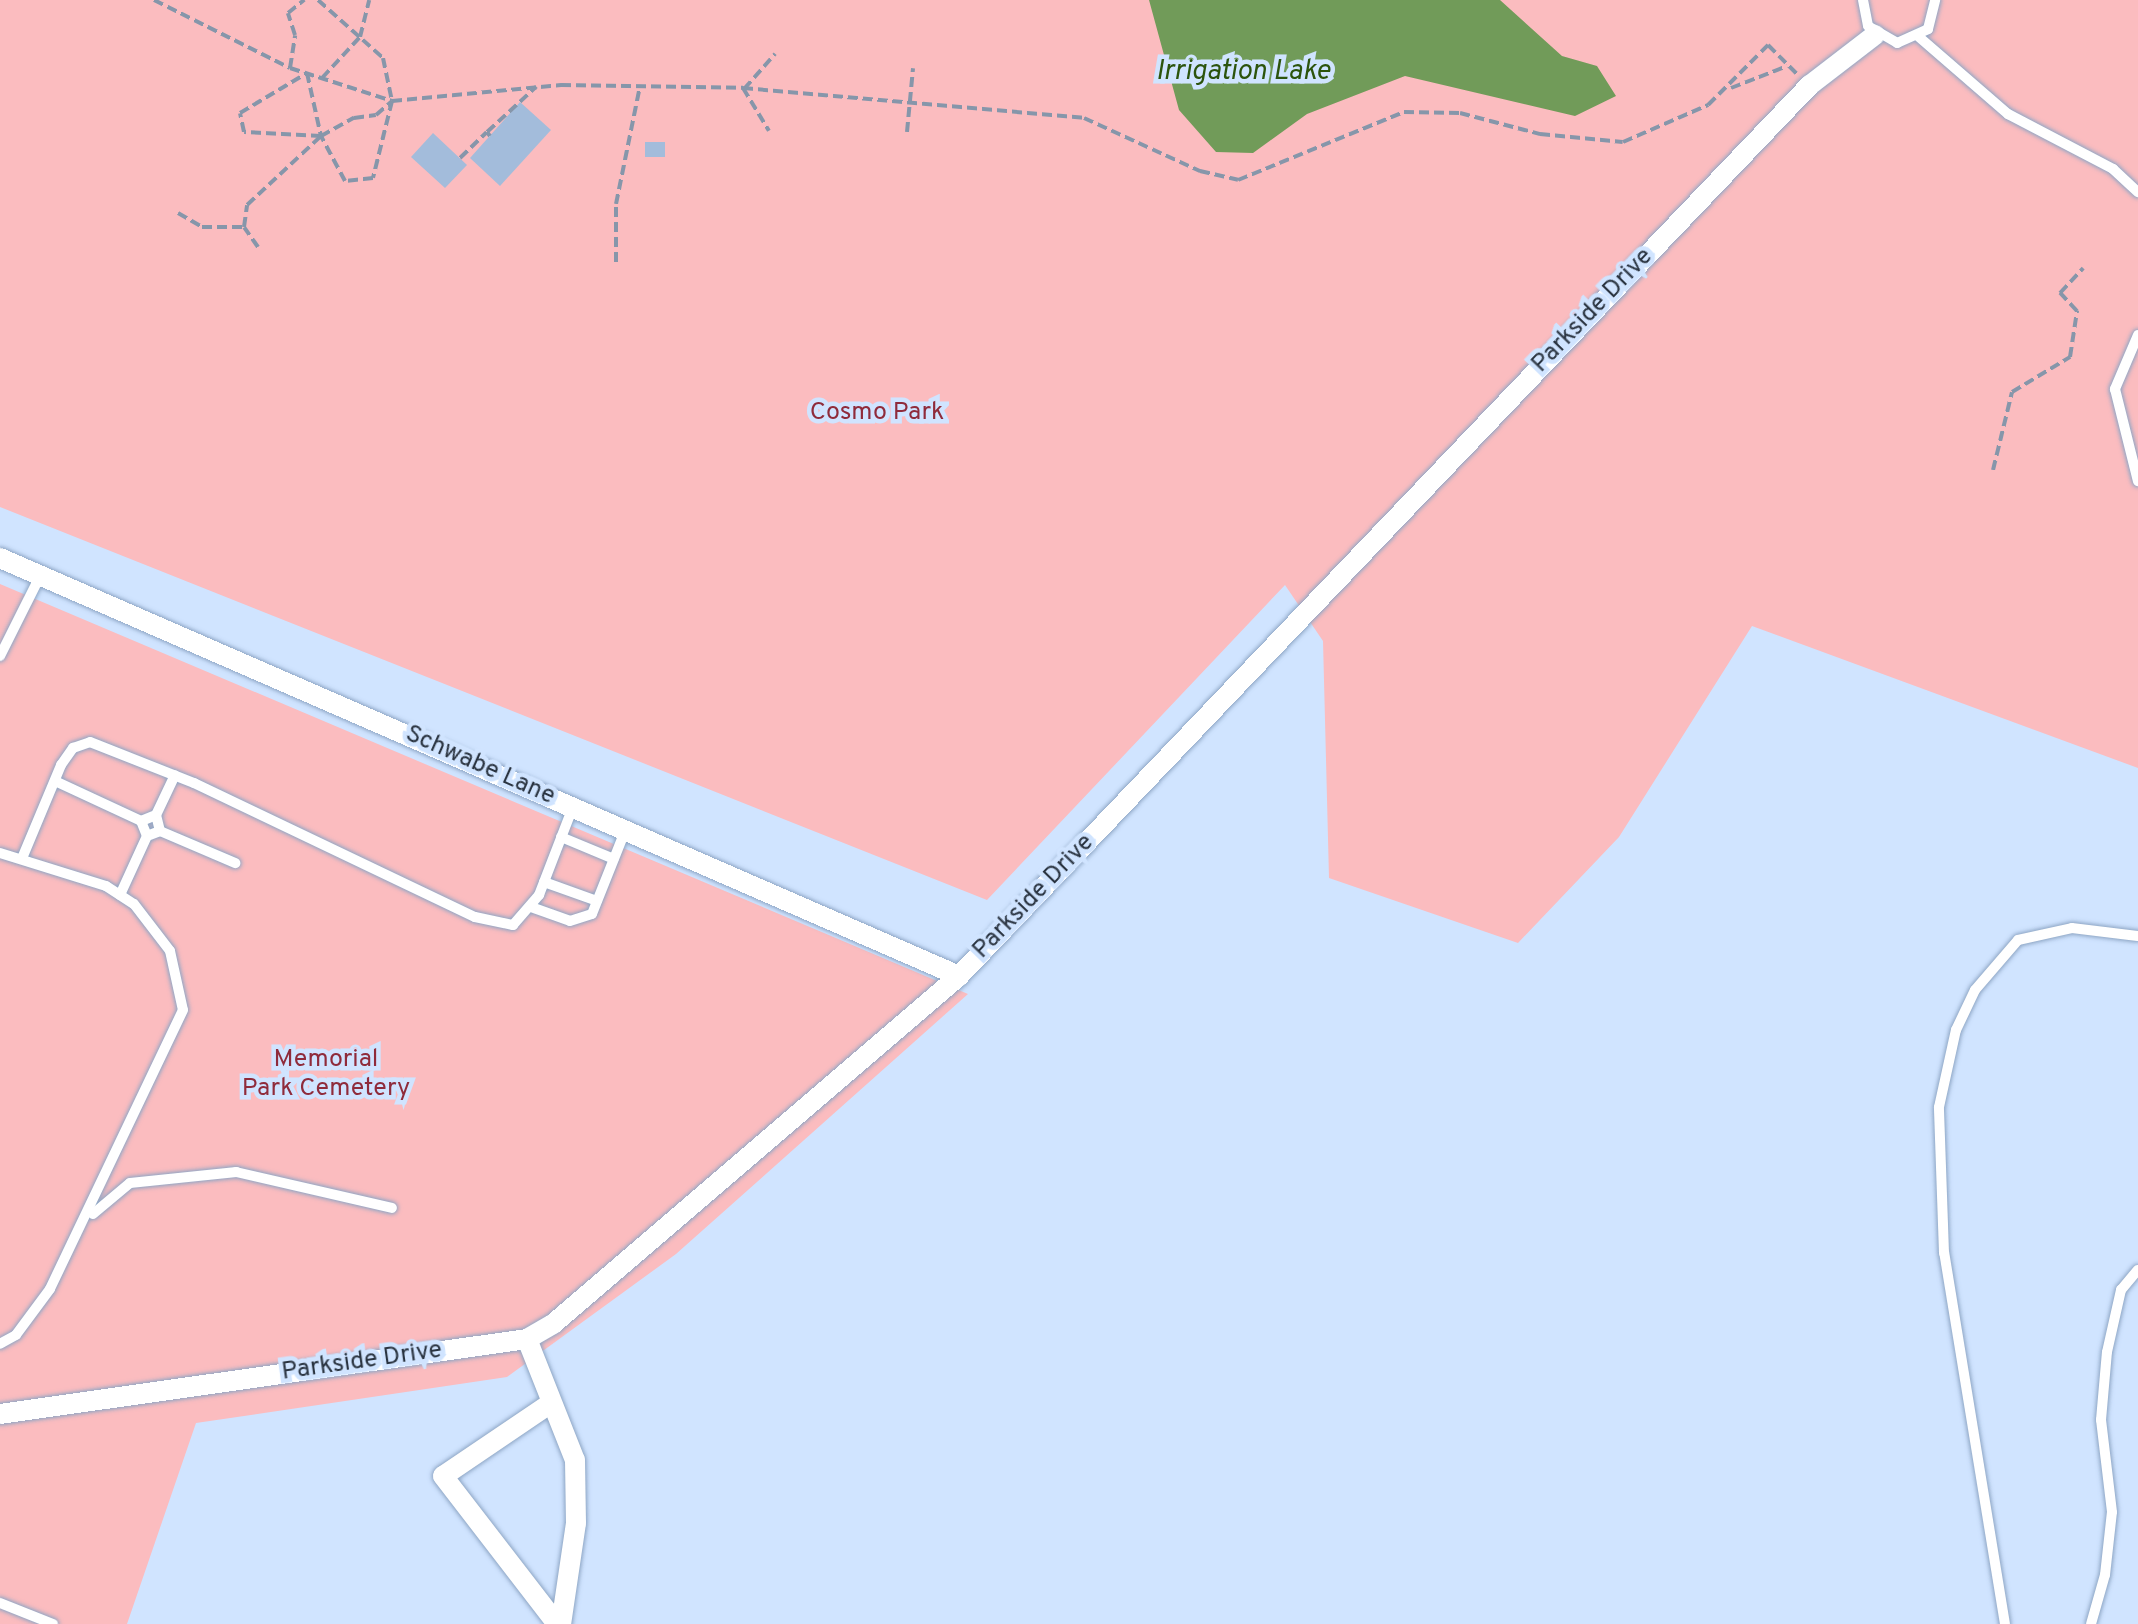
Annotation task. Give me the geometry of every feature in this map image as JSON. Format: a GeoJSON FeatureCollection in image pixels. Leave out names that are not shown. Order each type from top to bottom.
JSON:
{"type":"FeatureCollection","features":[{"type":"Feature","properties":{"kind":"street","name":"Parkside Drive"},"geometry":{"type":"LineString","coordinates":[[0,1414],[526,1339],[553,1324],[959,976],[1810,85],[1876,35]]}},
{"type":"Feature","properties":{"kind":"street","name":"Schwabe Lane"},"geometry":{"type":"LineString","coordinates":[[0,558],[959,976]]}},
{"type":"Feature","properties":{"kind":"street"},"geometry":{"type":"LineString","coordinates":[[526,1339],[576,1460],[576,1523],[559,1624]]}},
{"type":"Feature","properties":{"kind":"street"},"geometry":{"type":"LineString","coordinates":[[551,1403],[443,1476],[559,1624]]}},
{"type":"Feature","properties":{"kind":"lane"},"geometry":{"type":"LineString","coordinates":[[1863,0],[1863,16],[1876,35],[1897,43],[1920,37],[1934,18],[1935,0]]}},
{"type":"Feature","properties":{"kind":"lane"},"geometry":{"type":"LineString","coordinates":[[1920,37],[2008,114],[2113,169],[2138,192]]}},
{"type":"Feature","properties":{"kind":"lane"},"geometry":{"type":"LineString","coordinates":[[2138,335],[2115,389],[2138,481]]}},
{"type":"Feature","properties":{"kind":"lane"},"geometry":{"type":"LineString","coordinates":[[0,656],[40,574]]}},
{"type":"Feature","properties":{"kind":"lane"},"geometry":{"type":"LineString","coordinates":[[23,856],[73,748],[90,742],[175,776],[475,917],[513,925],[544,882],[572,807]]}},
{"type":"Feature","properties":{"kind":"lane"},"geometry":{"type":"LineString","coordinates":[[160,830],[156,815],[175,776]]}},
{"type":"Feature","properties":{"kind":"lane"},"geometry":{"type":"LineString","coordinates":[[55,781],[141,821],[147,836]]}},
{"type":"Feature","properties":{"kind":"lane"},"geometry":{"type":"LineString","coordinates":[[141,821],[156,815]]}},
{"type":"Feature","properties":{"kind":"lane"},"geometry":{"type":"LineString","coordinates":[[120,895],[147,836],[160,830],[236,863]]}},
{"type":"Feature","properties":{"kind":"lane"},"geometry":{"type":"LineString","coordinates":[[530,906],[583,920],[597,901],[625,830]]}},
{"type":"Feature","properties":{"kind":"lane"},"geometry":{"type":"LineString","coordinates":[[561,838],[614,859]]}},
{"type":"Feature","properties":{"kind":"lane"},"geometry":{"type":"LineString","coordinates":[[0,852],[23,856],[120,895],[155,924],[170,952],[183,1010],[50,1289],[16,1335],[0,1344]]}},
{"type":"Feature","properties":{"kind":"lane"},"geometry":{"type":"LineString","coordinates":[[544,882],[597,901]]}},
{"type":"Feature","properties":{"kind":"lane"},"geometry":{"type":"LineString","coordinates":[[2005,1624],[1944,1254],[1939,1107],[1956,1030],[1975,990],[2018,940],[2072,928],[2138,936]]}},
{"type":"Feature","properties":{"kind":"lane"},"geometry":{"type":"LineString","coordinates":[[82,1226],[130,1183],[170,1174],[236,1172],[392,1208]]}},
{"type":"Feature","properties":{"kind":"lane"},"geometry":{"type":"LineString","coordinates":[[2090,1624],[2106,1575],[2112,1512],[2101,1420],[2107,1352],[2122,1290],[2138,1270]]}},
{"type":"Feature","properties":{"kind":"lane"},"geometry":{"type":"LineString","coordinates":[[0,1604],[53,1624]]}},
{"type":"Feature","properties":{"kind":"path"},"geometry":{"type":"LineString","coordinates":[[154,0],[290,68],[392,101]]}},
{"type":"Feature","properties":{"kind":"path"},"geometry":{"type":"LineString","coordinates":[[290,68],[294,36],[288,12],[304,0]]}},
{"type":"Feature","properties":{"kind":"path"},"geometry":{"type":"LineString","coordinates":[[307,73],[321,136],[345,180],[373,178],[392,101],[383,58],[318,0]]}},
{"type":"Feature","properties":{"kind":"path"},"geometry":{"type":"LineString","coordinates":[[322,78],[360,37],[369,0]]}},
{"type":"Feature","properties":{"kind":"path"},"geometry":{"type":"LineString","coordinates":[[1728,90],[1768,46],[1810,85]]}},
{"type":"Feature","properties":{"kind":"path"},"geometry":{"type":"LineString","coordinates":[[743,88],[775,54]]}},
{"type":"Feature","properties":{"kind":"path"},"geometry":{"type":"LineString","coordinates":[[258,247],[244,227],[247,205],[321,136],[392,101],[536,87],[743,88],[1106,123],[1200,171],[1238,180],[1404,112],[1460,112],[1582,142],[1624,142],[1674,124],[1728,90],[1787,66]]}},
{"type":"Feature","properties":{"kind":"path"},"geometry":{"type":"LineString","coordinates":[[907,132],[913,68]]}},
{"type":"Feature","properties":{"kind":"path"},"geometry":{"type":"LineString","coordinates":[[307,73],[240,113],[244,132],[321,136]]}},
{"type":"Feature","properties":{"kind":"path"},"geometry":{"type":"LineString","coordinates":[[616,262],[616,204],[640,86]]}},
{"type":"Feature","properties":{"kind":"path"},"geometry":{"type":"LineString","coordinates":[[460,158],[536,87]]}},
{"type":"Feature","properties":{"kind":"path"},"geometry":{"type":"LineString","coordinates":[[743,88],[769,131]]}},
{"type":"Feature","properties":{"kind":"path"},"geometry":{"type":"LineString","coordinates":[[178,213],[202,227],[244,227]]}},
{"type":"Feature","properties":{"kind":"path"},"geometry":{"type":"LineString","coordinates":[[1993,470],[2012,392],[2070,357],[2077,311],[2060,293],[2083,268]]}},
{"type":"Feature","properties":{"kind":"green space","name":"Cosmo Park"},"geometry":{"type":"Polygon","coordinates":[[[0,0],[2138,0],[2138,768],[1752,626],[1619,837],[1518,943],[1329,878],[1323,641],[1285,585],[987,900],[0,507],[0,0]]]}},
{"type":"Feature","properties":{"kind":"green space","name":"Memorial Park Cemetery"},"geometry":{"type":"Polygon","coordinates":[[[0,584],[968,994],[676,1254],[507,1377],[196,1423],[127,1624],[0,1624],[0,584]]]}},
{"type":"Feature","properties":{"kind":"water","name":"Irrigation Lake"},"geometry":{"type":"Polygon","coordinates":[[[1149,0],[1500,0],[1562,56],[1597,66],[1616,96],[1575,116],[1405,76],[1307,114],[1253,153],[1216,152],[1179,110],[1149,0]]]}},
{"type":"Feature","properties":{"kind":"building"},"geometry":{"type":"Polygon","coordinates":[[[520,102],[551,130],[500,186],[470,158],[520,102]]]}},
{"type":"Feature","properties":{"kind":"building"},"geometry":{"type":"Polygon","coordinates":[[[433,133],[467,165],[445,188],[411,157],[433,133]]]}},
{"type":"Feature","properties":{"kind":"building"},"geometry":{"type":"Polygon","coordinates":[[[645,142],[665,142],[665,157],[645,157],[645,142]]]}}]}
